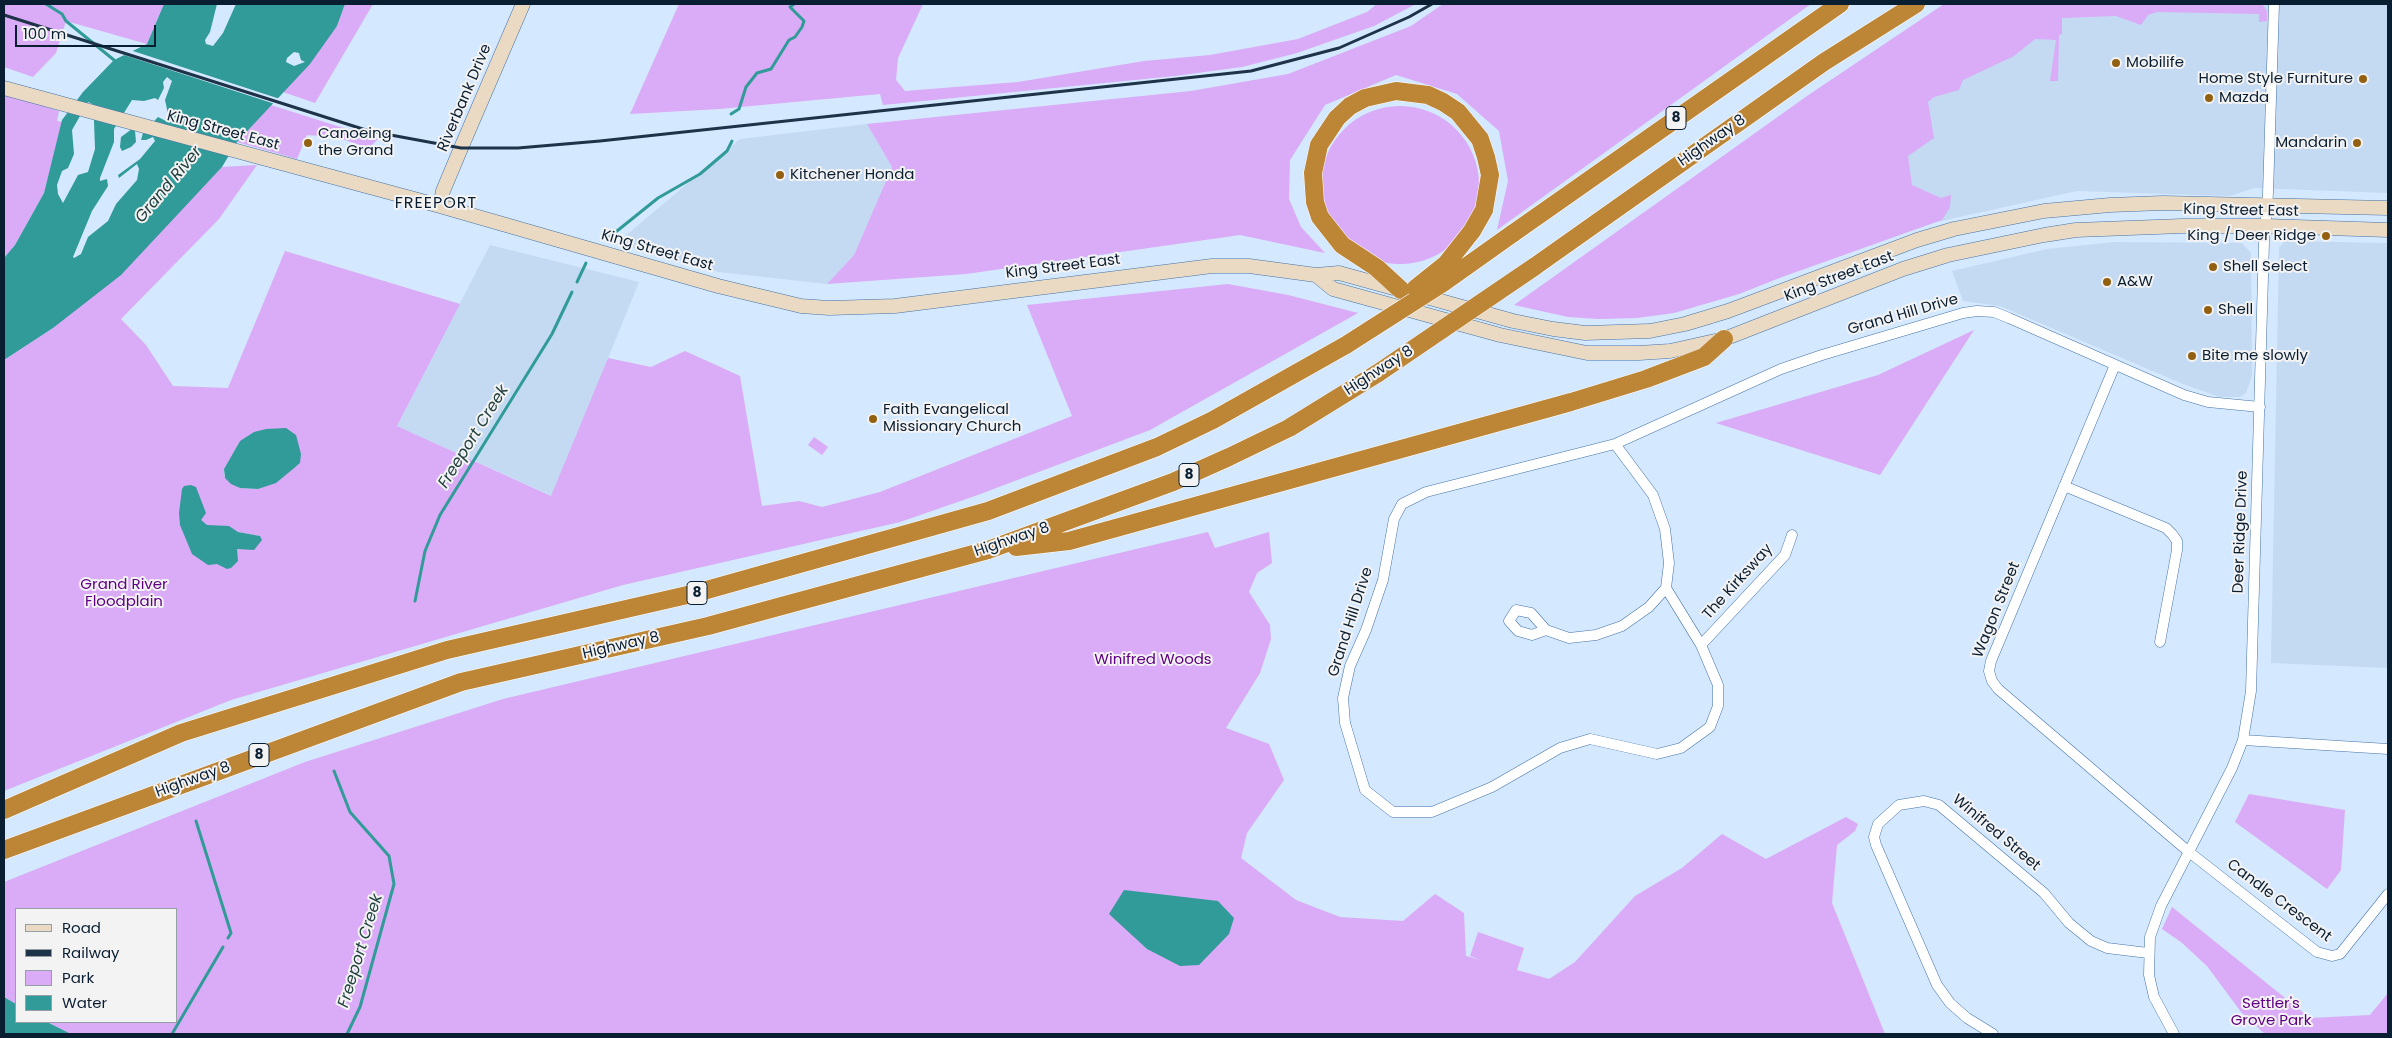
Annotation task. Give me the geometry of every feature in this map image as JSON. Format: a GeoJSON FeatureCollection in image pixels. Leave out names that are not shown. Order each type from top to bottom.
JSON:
{"type":"FeatureCollection","features":[{"type":"Feature","properties":{"kind":"highway","name":"8"},"geometry":{"type":"LineString","coordinates":[[4,810],[181,733],[447,650],[696,594],[988,511],[1157,447],[1213,420],[1346,345],[1443,283],[1840,4]]}},
{"type":"Feature","properties":{"kind":"highway","name":"Highway 8"},"geometry":{"type":"LineString","coordinates":[[4,850],[461,682],[708,626],[988,550],[1173,482],[1289,428],[1378,373],[1534,267],[1824,62],[1916,4]]}},
{"type":"Feature","properties":{"kind":"highway"},"geometry":{"type":"LineString","coordinates":[[1346,345],[1362,327],[1446,264],[1472,231],[1484,210],[1490,175],[1480,138],[1458,112],[1443,102],[1428,95],[1396,91],[1365,98],[1350,106],[1337,118],[1319,145],[1312,173],[1315,202],[1320,216],[1342,245],[1377,268],[1400,290]]}},
{"type":"Feature","properties":{"kind":"highway"},"geometry":{"type":"LineString","coordinates":[[988,550],[1069,541],[1571,402],[1646,379],[1704,357],[1724,339]]}},
{"type":"Feature","properties":{"kind":"main road","name":"Riverbank Drive"},"geometry":{"type":"LineString","coordinates":[[440,206],[443,191],[524,4]]}},
{"type":"Feature","properties":{"kind":"main road","name":"King Street East"},"geometry":{"type":"LineString","coordinates":[[4,88],[440,206],[751,295],[801,306],[830,308],[895,306],[1212,266],[1249,266],[1316,275],[1339,273],[1513,321],[1553,329],[1585,333],[1650,331],[1685,324],[1728,310],[1917,240],[2004,218],[2044,211],[2110,205],[2172,203],[2388,208]]}},
{"type":"Feature","properties":{"kind":"main road","name":"King Street East"},"geometry":{"type":"LineString","coordinates":[[1316,275],[1333,288],[1554,348],[1587,353],[1639,354],[1670,351],[1724,339],[1903,269],[1948,255],[2001,243],[2076,230],[2132,227],[2265,226],[2388,230]]}},
{"type":"Feature","properties":{"kind":"street","name":"Deer Ridge Drive"},"geometry":{"type":"LineString","coordinates":[[2174,1034],[2154,996],[2149,975],[2148,953],[2150,937],[2155,921],[2232,768],[2243,740],[2251,691],[2265,226],[2274,4]]}},
{"type":"Feature","properties":{"kind":"street","name":"Grand Hill Drive"},"geometry":{"type":"LineString","coordinates":[[1666,588],[1701,645],[1718,685],[1718,706],[1710,727],[1681,748],[1657,754],[1590,739],[1560,748],[1492,787],[1432,812],[1393,812],[1365,790],[1345,723],[1343,698],[1350,666],[1366,630],[1383,580],[1394,519],[1402,504],[1426,492],[1615,444],[1781,369],[1977,310],[2008,318],[2184,395],[2208,402],[2260,406]]}},
{"type":"Feature","properties":{"kind":"street","name":"Wagon Street"},"geometry":{"type":"LineString","coordinates":[[2115,365],[1991,662],[1991,679],[1998,689],[2189,852]]}},
{"type":"Feature","properties":{"kind":"street"},"geometry":{"type":"LineString","coordinates":[[1546,630],[1568,638],[1596,635],[1622,626],[1649,607],[1666,588],[1669,563],[1665,528],[1653,495],[1615,444]]}},
{"type":"Feature","properties":{"kind":"street"},"geometry":{"type":"LineString","coordinates":[[2064,486],[2166,528],[2177,541],[2178,550],[2160,642]]}},
{"type":"Feature","properties":{"kind":"street","name":"The Kirksway"},"geometry":{"type":"LineString","coordinates":[[1701,645],[1785,554],[1792,535]]}},
{"type":"Feature","properties":{"kind":"street"},"geometry":{"type":"LineString","coordinates":[[2243,740],[2388,749]]}},
{"type":"Feature","properties":{"kind":"street","name":"Winifred Street"},"geometry":{"type":"LineString","coordinates":[[1993,1034],[1966,1018],[1950,1003],[1937,985],[1876,845],[1874,837],[1878,824],[1898,805],[1924,801],[1939,805],[2044,893],[2069,923],[2091,941],[2108,948],[2148,953]]}},
{"type":"Feature","properties":{"kind":"street","name":"Candle Crescent"},"geometry":{"type":"LineString","coordinates":[[2189,852],[2324,956],[2332,956],[2346,948],[2388,894]]}},
{"type":"Feature","properties":{"kind":"shaded area"},"geometry":{"type":"Polygon","coordinates":[[[2130,4],[2388,4],[2388,193],[2254,188],[2230,196],[2077,191],[1937,222],[1907,186],[1904,154],[1920,84],[2054,10],[2130,4]]]}},
{"type":"Feature","properties":{"kind":"shaded area"},"geometry":{"type":"Polygon","coordinates":[[[867,124],[892,167],[854,255],[827,284],[719,272],[617,243],[740,139],[867,124]]]}},
{"type":"Feature","properties":{"kind":"shaded area"},"geometry":{"type":"Polygon","coordinates":[[[2285,241],[2388,243],[2388,668],[2271,663],[2279,247],[2285,241]]]}},
{"type":"Feature","properties":{"kind":"shaded area"},"geometry":{"type":"Polygon","coordinates":[[[2115,242],[2242,243],[2251,253],[2252,376],[2246,393],[2240,397],[2220,397],[2183,384],[2000,306],[1963,301],[1952,271],[2047,249],[2115,242]]]}},
{"type":"Feature","properties":{"kind":"shaded area"},"geometry":{"type":"Polygon","coordinates":[[[490,245],[639,282],[552,496],[397,426],[490,245]]]}},
{"type":"Feature","properties":{"kind":"green space"},"geometry":{"type":"Polygon","coordinates":[[[4,4],[164,4],[147,44],[66,21],[56,53],[33,77],[4,67],[4,4]]]}},
{"type":"Feature","properties":{"kind":"green space"},"geometry":{"type":"Polygon","coordinates":[[[345,4],[373,4],[315,103],[283,92],[337,26],[345,4]]]}},
{"type":"Feature","properties":{"kind":"green space"},"geometry":{"type":"Polygon","coordinates":[[[679,4],[923,4],[898,58],[896,80],[905,91],[1018,82],[1144,61],[1210,55],[1298,39],[1367,12],[1377,4],[1416,4],[1374,26],[1297,53],[1242,67],[1175,76],[883,105],[880,94],[719,109],[630,114],[679,4]]]}},
{"type":"Feature","properties":{"kind":"green space"},"geometry":{"type":"Polygon","coordinates":[[[1443,4],[1811,4],[1497,230],[1508,181],[1499,131],[1457,94],[1396,75],[1325,105],[1290,160],[1289,199],[1301,227],[1325,253],[1240,235],[966,274],[827,284],[854,255],[892,167],[867,124],[1191,91],[1288,74],[1411,26],[1443,4]]]}},
{"type":"Feature","properties":{"kind":"green space"},"geometry":{"type":"Polygon","coordinates":[[[1944,4],[2262,4],[2267,11],[2267,21],[2259,22],[2259,14],[2157,12],[2148,15],[2141,25],[2116,16],[2062,18],[2062,34],[2059,35],[2058,81],[2050,81],[2056,40],[2035,39],[2014,56],[1963,80],[1959,90],[1934,97],[1928,102],[1934,138],[1908,156],[1912,185],[1941,198],[1951,195],[1950,207],[1942,220],[1739,294],[1674,313],[1637,318],[1599,319],[1568,317],[1514,305],[1807,96],[1944,4]]]}},
{"type":"Feature","properties":{"kind":"green space"},"geometry":{"type":"Polygon","coordinates":[[[4,94],[59,111],[57,121],[62,122],[44,193],[15,245],[4,258],[4,94]]]}},
{"type":"Feature","properties":{"kind":"green space"},"geometry":{"type":"Polygon","coordinates":[[[271,105],[378,139],[369,148],[336,137],[307,135],[297,159],[237,142],[271,105]]]}},
{"type":"Feature","properties":{"kind":"green space"},"geometry":{"type":"Polygon","coordinates":[[[1408,106],[1423,109],[1437,115],[1456,129],[1466,141],[1476,162],[1479,185],[1476,208],[1466,229],[1456,241],[1444,251],[1423,261],[1408,264],[1392,264],[1377,261],[1356,251],[1334,229],[1322,200],[1321,177],[1324,162],[1334,141],[1356,119],[1385,107],[1408,106]]]}},
{"type":"Feature","properties":{"kind":"green space","name":"Grand River Floodplain"},"geometry":{"type":"Polygon","coordinates":[[[257,165],[219,219],[121,319],[146,345],[173,386],[228,388],[285,251],[460,304],[397,426],[551,496],[608,358],[651,367],[685,351],[740,376],[762,506],[799,501],[822,507],[880,492],[1072,416],[1027,305],[1228,284],[1288,295],[1358,313],[1150,430],[975,496],[900,522],[623,585],[231,700],[4,791],[4,360],[53,328],[193,197],[222,167],[257,165]],[[240,441],[224,469],[224,474],[225,478],[240,488],[258,489],[276,482],[300,463],[240,441]],[[233,529],[238,549],[260,536],[238,532],[233,529]]]}},
{"type":"Feature","properties":{"kind":"green space"},"geometry":{"type":"Polygon","coordinates":[[[1974,330],[1880,475],[1716,423],[1878,375],[1974,330]]]}},
{"type":"Feature","properties":{"kind":"green space"},"geometry":{"type":"Polygon","coordinates":[[[814,437],[828,447],[822,455],[808,445],[814,437]]]}},
{"type":"Feature","properties":{"kind":"green space","name":"Winifred Woods"},"geometry":{"type":"Polygon","coordinates":[[[1208,532],[1215,548],[1269,532],[1272,563],[1257,573],[1249,592],[1270,625],[1271,639],[1260,673],[1226,728],[1269,744],[1284,780],[1247,833],[1241,858],[1296,900],[1340,917],[1403,921],[1435,894],[1464,913],[1466,956],[1481,960],[1470,956],[1478,932],[1524,948],[1517,970],[1549,979],[1575,962],[1635,896],[1682,868],[1722,834],[1766,859],[1846,817],[1858,824],[1855,831],[1837,845],[1832,903],[1885,1034],[71,1034],[49,1023],[178,1023],[178,908],[15,908],[15,1003],[4,997],[4,882],[305,762],[503,699],[1208,532]],[[1218,901],[1137,939],[1147,949],[1218,901]]]}},
{"type":"Feature","properties":{"kind":"green space"},"geometry":{"type":"Polygon","coordinates":[[[2249,794],[2345,810],[2341,870],[2327,889],[2235,822],[2249,794]]]}},
{"type":"Feature","properties":{"kind":"green space","name":"Settler's Grove Park"},"geometry":{"type":"Polygon","coordinates":[[[2172,907],[2310,1018],[2370,1015],[2388,993],[2388,1034],[2265,1034],[2241,1012],[2207,966],[2181,942],[2162,929],[2172,907]]]}},
{"type":"Feature","properties":{"kind":"water","name":"Grand River"},"geometry":{"type":"Polygon","coordinates":[[[164,4],[217,4],[210,32],[205,40],[206,44],[213,46],[223,33],[236,4],[345,4],[337,26],[310,64],[237,142],[222,167],[121,275],[53,328],[4,360],[4,258],[15,245],[44,193],[62,120],[83,92],[114,60],[147,44],[164,4]],[[294,52],[287,58],[286,62],[294,66],[305,62],[301,60],[299,53],[294,52]],[[167,77],[163,82],[164,88],[158,100],[155,98],[144,101],[132,100],[114,129],[114,142],[100,178],[100,181],[107,179],[108,186],[92,211],[74,258],[81,254],[88,237],[108,221],[116,204],[137,180],[139,169],[137,164],[119,178],[118,175],[140,159],[155,141],[153,137],[141,140],[143,133],[158,117],[170,123],[165,100],[172,81],[167,77]],[[88,102],[72,130],[74,154],[68,168],[62,171],[57,185],[58,194],[63,203],[78,175],[88,172],[95,149],[94,121],[96,106],[88,102]]]}},
{"type":"Feature","properties":{"kind":"water"},"geometry":{"type":"Polygon","coordinates":[[[132,129],[135,131],[136,142],[131,147],[122,151],[120,147],[121,137],[132,129]]]}},
{"type":"Feature","properties":{"kind":"water"},"geometry":{"type":"Polygon","coordinates":[[[286,428],[296,435],[301,454],[300,463],[276,483],[258,489],[240,488],[231,484],[225,478],[224,469],[240,441],[254,432],[286,428]]]}},
{"type":"Feature","properties":{"kind":"water"},"geometry":{"type":"Polygon","coordinates":[[[191,485],[196,487],[206,513],[201,520],[207,525],[229,526],[238,532],[260,536],[262,540],[254,550],[237,549],[238,561],[231,568],[227,569],[217,564],[208,565],[192,554],[180,525],[179,513],[182,489],[184,486],[191,485]]]}},
{"type":"Feature","properties":{"kind":"water"},"geometry":{"type":"Polygon","coordinates":[[[1124,890],[1218,901],[1234,918],[1229,934],[1199,965],[1180,966],[1147,949],[1109,914],[1124,890]]]}},
{"type":"Feature","properties":{"kind":"water"},"geometry":{"type":"Polygon","coordinates":[[[4,997],[15,1003],[15,1023],[49,1023],[71,1034],[4,1034],[4,997]]]}},
{"type":"Feature","properties":{"kind":"pier"},"geometry":{"type":"Polygon","coordinates":[[[130,50],[280,99],[275,104],[121,54],[130,50]]]}},
{"type":"Feature","properties":{"kind":"waterway"},"geometry":{"type":"LineString","coordinates":[[46,4],[62,14],[66,21],[114,60]]}},
{"type":"Feature","properties":{"kind":"waterway"},"geometry":{"type":"LineString","coordinates":[[731,114],[739,109],[746,87],[757,73],[771,69],[789,40],[795,37],[802,27],[804,21],[790,7],[794,4]]}},
{"type":"Feature","properties":{"kind":"waterway"},"geometry":{"type":"LineString","coordinates":[[607,239],[658,198],[700,174],[727,151],[732,141]]}},
{"type":"Feature","properties":{"kind":"waterway","name":"Freeport Creek"},"geometry":{"type":"LineString","coordinates":[[577,282],[586,263]]}},
{"type":"Feature","properties":{"kind":"waterway","name":"Freeport Creek"},"geometry":{"type":"LineString","coordinates":[[415,601],[425,551],[440,515],[552,334],[572,292]]}},
{"type":"Feature","properties":{"kind":"waterway","name":"Freeport Creek"},"geometry":{"type":"LineString","coordinates":[[334,771],[350,812],[389,856],[394,884],[360,1007],[347,1034]]}},
{"type":"Feature","properties":{"kind":"waterway"},"geometry":{"type":"LineString","coordinates":[[196,821],[231,933],[228,938]]}},
{"type":"Feature","properties":{"kind":"waterway"},"geometry":{"type":"LineString","coordinates":[[172,1034],[223,947]]}},
{"type":"Feature","properties":{"kind":"railway"},"geometry":{"type":"LineString","coordinates":[[4,15],[369,131],[461,148],[518,148],[600,141],[1251,71],[1339,48],[1409,17],[1432,4]]}},
{"type":"Feature","properties":{"kind":"place","name":"Mobilife"},"geometry":{"type":"Point","coordinates":[2116,63]}},
{"type":"Feature","properties":{"kind":"place","name":"Home Style Furniture"},"geometry":{"type":"Point","coordinates":[2363,79]}},
{"type":"Feature","properties":{"kind":"place","name":"Mazda"},"geometry":{"type":"Point","coordinates":[2209,98]}},
{"type":"Feature","properties":{"kind":"place","name":"Canoeing the Grand"},"geometry":{"type":"Point","coordinates":[308,143]}},
{"type":"Feature","properties":{"kind":"place","name":"Mandarin"},"geometry":{"type":"Point","coordinates":[2357,143]}},
{"type":"Feature","properties":{"kind":"place","name":"Kitchener Honda"},"geometry":{"type":"Point","coordinates":[780,175]}},
{"type":"Feature","properties":{"kind":"place","name":"King / Deer Ridge"},"geometry":{"type":"Point","coordinates":[2326,236]}},
{"type":"Feature","properties":{"kind":"place","name":"Shell Select"},"geometry":{"type":"Point","coordinates":[2213,267]}},
{"type":"Feature","properties":{"kind":"place","name":"A&W"},"geometry":{"type":"Point","coordinates":[2107,282]}},
{"type":"Feature","properties":{"kind":"place","name":"Shell"},"geometry":{"type":"Point","coordinates":[2208,310]}},
{"type":"Feature","properties":{"kind":"place","name":"Bite me slowly"},"geometry":{"type":"Point","coordinates":[2192,356]}},
{"type":"Feature","properties":{"kind":"place","name":"Faith Evangelical Missionary Church"},"geometry":{"type":"Point","coordinates":[873,419]}},
{"type":"Feature","properties":{"kind":"district","name":"FREEPORT"},"geometry":{"type":"Point","coordinates":[436,204]}}]}
